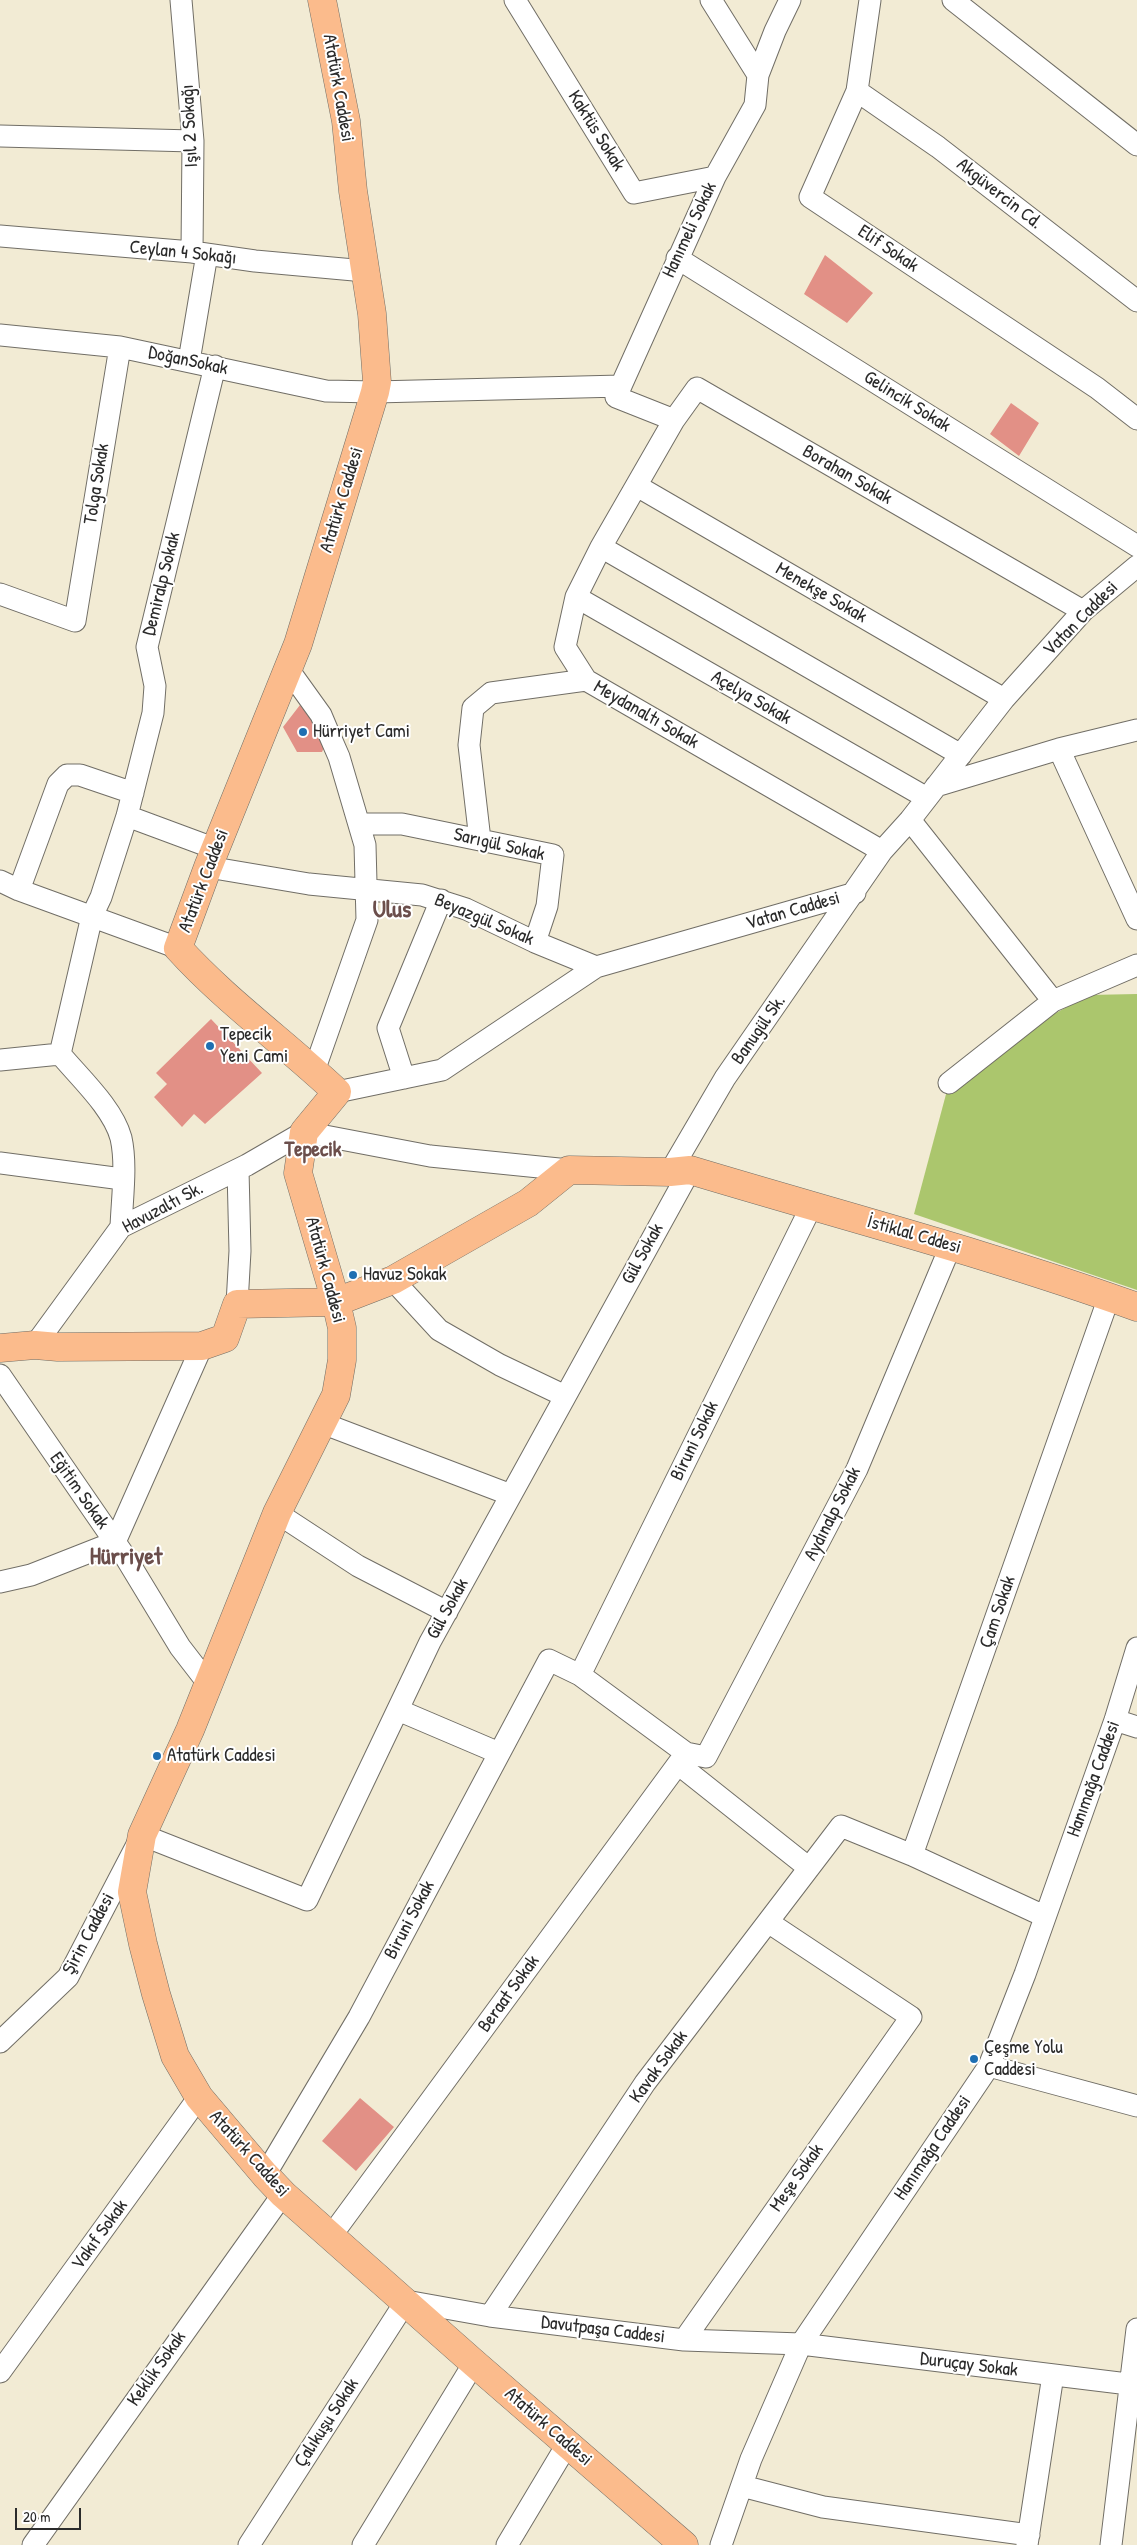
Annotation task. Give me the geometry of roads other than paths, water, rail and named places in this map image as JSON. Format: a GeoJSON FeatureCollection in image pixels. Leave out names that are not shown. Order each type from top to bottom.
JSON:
{"type":"FeatureCollection","features":[{"type":"Feature","properties":{"kind":"main road","name":"Atatürk Caddesi"},"geometry":{"type":"LineString","coordinates":[[322,0],[346,121],[353,191],[372,314],[377,382],[298,644],[178,948],[201,973],[337,1092]]}},
{"type":"Feature","properties":{"kind":"main road"},"geometry":{"type":"LineString","coordinates":[[304,1132],[337,1092]]}},
{"type":"Feature","properties":{"kind":"main road","name":"Atatürk Caddesi"},"geometry":{"type":"LineString","coordinates":[[304,1132],[298,1173],[342,1328],[342,1360],[336,1395],[278,1513],[190,1730],[142,1835],[132,1892],[156,1994],[176,2056],[199,2097],[274,2185],[474,2363],[684,2545]]}},
{"type":"Feature","properties":{"kind":"main road","name":"İstiklal Cddesi"},"geometry":{"type":"LineString","coordinates":[[569,1170],[680,1171],[951,1245],[1137,1307]]}},
{"type":"Feature","properties":{"kind":"main road"},"geometry":{"type":"LineString","coordinates":[[0,1348],[35,1345],[58,1347],[202,1346],[225,1338],[236,1304],[336,1302],[393,1280],[528,1203],[569,1170]]}},
{"type":"Feature","properties":{"kind":"street","name":"Işıl 2 Sokağı"},"geometry":{"type":"LineString","coordinates":[[181,0],[193,141],[199,253],[189,361]]}},
{"type":"Feature","properties":{"kind":"street","name":"Kaktüs Sokak"},"geometry":{"type":"LineString","coordinates":[[515,0],[634,192],[715,177]]}},
{"type":"Feature","properties":{"kind":"street"},"geometry":{"type":"LineString","coordinates":[[711,0],[758,75]]}},
{"type":"Feature","properties":{"kind":"street","name":"Hanımeli Sokak"},"geometry":{"type":"LineString","coordinates":[[619,392],[677,258],[715,177],[755,105],[758,75],[775,31],[790,0]]}},
{"type":"Feature","properties":{"kind":"street","name":"Elif Sokak"},"geometry":{"type":"LineString","coordinates":[[870,0],[857,92],[810,197],[1096,388],[1137,419]]}},
{"type":"Feature","properties":{"kind":"street"},"geometry":{"type":"LineString","coordinates":[[953,0],[1137,145]]}},
{"type":"Feature","properties":{"kind":"street","name":"Akgüvercin Cd."},"geometry":{"type":"LineString","coordinates":[[857,92],[938,147],[1137,301]]}},
{"type":"Feature","properties":{"kind":"street"},"geometry":{"type":"LineString","coordinates":[[0,136],[193,141]]}},
{"type":"Feature","properties":{"kind":"street","name":"Ceylan 4 Sokağı"},"geometry":{"type":"LineString","coordinates":[[0,236],[199,253],[255,261],[365,271]]}},
{"type":"Feature","properties":{"kind":"street","name":"Gelincik Sokak"},"geometry":{"type":"LineString","coordinates":[[677,258],[1137,546]]}},
{"type":"Feature","properties":{"kind":"street","name":"DoğanSokak"},"geometry":{"type":"LineString","coordinates":[[0,335],[120,346],[326,391],[375,392]]}},
{"type":"Feature","properties":{"kind":"street","name":"Tolga Sokak"},"geometry":{"type":"LineString","coordinates":[[0,594],[74,620],[120,346]]}},
{"type":"Feature","properties":{"kind":"street","name":"Demiralp Sokak"},"geometry":{"type":"LineString","coordinates":[[60,1054],[92,916],[101,897],[127,816],[153,713],[155,686],[146,647],[215,366]]}},
{"type":"Feature","properties":{"kind":"street","name":"Borahan Sokak"},"geometry":{"type":"LineString","coordinates":[[674,420],[697,388],[1083,611]]}},
{"type":"Feature","properties":{"kind":"street"},"geometry":{"type":"LineString","coordinates":[[375,392],[619,392],[674,420]]}},
{"type":"Feature","properties":{"kind":"street","name":"Meydanaltı Sokak"},"geometry":{"type":"LineString","coordinates":[[674,420],[600,547],[576,597],[565,646],[586,680],[882,851]]}},
{"type":"Feature","properties":{"kind":"street","name":"Menekşe Sokak"},"geometry":{"type":"LineString","coordinates":[[637,486],[1004,699]]}},
{"type":"Feature","properties":{"kind":"street"},"geometry":{"type":"LineString","coordinates":[[600,547],[961,755]]}},
{"type":"Feature","properties":{"kind":"street","name":"Vatan Caddesi"},"geometry":{"type":"LineString","coordinates":[[337,1092],[442,1070],[596,967],[855,893],[882,851],[910,820],[1004,699],[1083,611],[1137,566]]}},
{"type":"Feature","properties":{"kind":"street","name":"Açelya Sokak"},"geometry":{"type":"LineString","coordinates":[[576,597],[931,792]]}},
{"type":"Feature","properties":{"kind":"street"},"geometry":{"type":"LineString","coordinates":[[288,668],[321,715],[339,757],[366,845],[367,920],[314,1070]]}},
{"type":"Feature","properties":{"kind":"street"},"geometry":{"type":"LineString","coordinates":[[480,840],[469,745],[473,708],[491,693],[586,680]]}},
{"type":"Feature","properties":{"kind":"street"},"geometry":{"type":"LineString","coordinates":[[931,792],[1058,749],[1137,730]]}},
{"type":"Feature","properties":{"kind":"street"},"geometry":{"type":"LineString","coordinates":[[1058,749],[1137,919]]}},
{"type":"Feature","properties":{"kind":"street"},"geometry":{"type":"LineString","coordinates":[[133,793],[80,774],[67,775],[58,784],[5,885],[178,948]]}},
{"type":"Feature","properties":{"kind":"street","name":"Beyazgül Sokak"},"geometry":{"type":"LineString","coordinates":[[127,816],[212,858],[309,884],[422,895],[466,908],[535,942],[596,967]]}},
{"type":"Feature","properties":{"kind":"street"},"geometry":{"type":"LineString","coordinates":[[910,820],[1053,1001]]}},
{"type":"Feature","properties":{"kind":"street","name":"Sarıgül Sokak"},"geometry":{"type":"LineString","coordinates":[[360,824],[402,824],[553,855],[547,906],[535,942]]}},
{"type":"Feature","properties":{"kind":"street","name":"Banugül Sk."},"geometry":{"type":"LineString","coordinates":[[680,1171],[726,1078],[855,893]]}},
{"type":"Feature","properties":{"kind":"street"},"geometry":{"type":"LineString","coordinates":[[404,1078],[388,1028],[441,900]]}},
{"type":"Feature","properties":{"kind":"street"},"geometry":{"type":"LineString","coordinates":[[949,1083],[1053,1001],[1137,966]]}},
{"type":"Feature","properties":{"kind":"street"},"geometry":{"type":"LineString","coordinates":[[0,1060],[60,1054],[105,1107],[120,1138],[122,1179],[121,1227]]}},
{"type":"Feature","properties":{"kind":"street"},"geometry":{"type":"LineString","coordinates":[[304,1132],[430,1156],[569,1170]]}},
{"type":"Feature","properties":{"kind":"street","name":"Havuzaltı Sk."},"geometry":{"type":"LineString","coordinates":[[35,1345],[121,1227],[238,1170],[304,1132]]}},
{"type":"Feature","properties":{"kind":"street"},"geometry":{"type":"LineString","coordinates":[[0,1163],[122,1179]]}},
{"type":"Feature","properties":{"kind":"street"},"geometry":{"type":"LineString","coordinates":[[236,1304],[240,1251],[238,1170]]}},
{"type":"Feature","properties":{"kind":"street","name":"Gül Sokak"},"geometry":{"type":"LineString","coordinates":[[142,1835],[307,1900],[430,1642],[565,1396],[680,1171]]}},
{"type":"Feature","properties":{"kind":"street","name":"Biruni Sokak"},"geometry":{"type":"LineString","coordinates":[[274,2185],[359,2017],[549,1660],[580,1675],[811,1207]]}},
{"type":"Feature","properties":{"kind":"street","name":"Aydınalp Sokak"},"geometry":{"type":"LineString","coordinates":[[682,1758],[706,1757],[857,1469],[951,1245]]}},
{"type":"Feature","properties":{"kind":"street"},"geometry":{"type":"LineString","coordinates":[[393,1280],[439,1330],[500,1365],[565,1396]]}},
{"type":"Feature","properties":{"kind":"street","name":"Çam Sokak"},"geometry":{"type":"LineString","coordinates":[[912,1855],[1109,1297]]}},
{"type":"Feature","properties":{"kind":"street"},"geometry":{"type":"LineString","coordinates":[[0,1582],[31,1575],[115,1542],[202,1346]]}},
{"type":"Feature","properties":{"kind":"street","name":"Eğitim Sokak"},"geometry":{"type":"LineString","coordinates":[[0,1375],[115,1542],[180,1647],[208,1682]]}},
{"type":"Feature","properties":{"kind":"street"},"geometry":{"type":"LineString","coordinates":[[322,1423],[511,1495]]}},
{"type":"Feature","properties":{"kind":"street"},"geometry":{"type":"LineString","coordinates":[[278,1513],[358,1566],[448,1612]]}},
{"type":"Feature","properties":{"kind":"street","name":"Hanımağa Caddesi"},"geometry":{"type":"LineString","coordinates":[[721,2545],[742,2486],[801,2344],[989,2066],[1025,1974],[1115,1720],[1137,1648]]}},
{"type":"Feature","properties":{"kind":"street"},"geometry":{"type":"LineString","coordinates":[[580,1675],[682,1758],[809,1868]]}},
{"type":"Feature","properties":{"kind":"street"},"geometry":{"type":"LineString","coordinates":[[398,1710],[499,1753]]}},
{"type":"Feature","properties":{"kind":"street"},"geometry":{"type":"LineString","coordinates":[[1115,1720],[1137,1727]]}},
{"type":"Feature","properties":{"kind":"street","name":"Beraat Sokak"},"geometry":{"type":"LineString","coordinates":[[331,2236],[682,1758]]}},
{"type":"Feature","properties":{"kind":"street","name":"Kavak Sokak"},"geometry":{"type":"LineString","coordinates":[[490,2316],[645,2083],[841,1826],[912,1855]]}},
{"type":"Feature","properties":{"kind":"street","name":"Şirin Caddesi"},"geometry":{"type":"LineString","coordinates":[[0,2042],[68,1977],[142,1835]]}},
{"type":"Feature","properties":{"kind":"street"},"geometry":{"type":"LineString","coordinates":[[912,1855],[1044,1916]]}},
{"type":"Feature","properties":{"kind":"street","name":"Meşe Sokak"},"geometry":{"type":"LineString","coordinates":[[684,2340],[911,2017],[768,1922]]}},
{"type":"Feature","properties":{"kind":"street"},"geometry":{"type":"LineString","coordinates":[[989,2066],[1137,2106]]}},
{"type":"Feature","properties":{"kind":"street","name":"Vakıf Sokak"},"geometry":{"type":"LineString","coordinates":[[0,2372],[199,2097]]}},
{"type":"Feature","properties":{"kind":"street","name":"Keklik Sokak"},"geometry":{"type":"LineString","coordinates":[[33,2545],[274,2185]]}},
{"type":"Feature","properties":{"kind":"street","name":"Davutpaşa Caddesi"},"geometry":{"type":"LineString","coordinates":[[406,2301],[490,2316],[684,2340],[801,2344]]}},
{"type":"Feature","properties":{"kind":"street","name":"Çalıkuşu Sokak"},"geometry":{"type":"LineString","coordinates":[[249,2545],[406,2301]]}},
{"type":"Feature","properties":{"kind":"street"},"geometry":{"type":"LineString","coordinates":[[1111,2545],[1134,2385],[1137,2328]]}},
{"type":"Feature","properties":{"kind":"street","name":"Duruçay Sokak"},"geometry":{"type":"LineString","coordinates":[[801,2344],[1134,2385]]}},
{"type":"Feature","properties":{"kind":"street"},"geometry":{"type":"LineString","coordinates":[[363,2545],[474,2363]]}},
{"type":"Feature","properties":{"kind":"street"},"geometry":{"type":"LineString","coordinates":[[742,2486],[822,2507],[1028,2540],[1053,2375]]}},
{"type":"Feature","properties":{"kind":"street"},"geometry":{"type":"LineString","coordinates":[[507,2545],[568,2443]]}},
{"type":"Feature","properties":{"kind":"place","name":"Hürriyet Cami"},"geometry":{"type":"Point","coordinates":[303,732]}},
{"type":"Feature","properties":{"kind":"place","name":"Tepecik Yeni Cami"},"geometry":{"type":"Point","coordinates":[210,1046]}},
{"type":"Feature","properties":{"kind":"place","name":"Havuz Sokak"},"geometry":{"type":"Point","coordinates":[353,1275]}},
{"type":"Feature","properties":{"kind":"place","name":"Atatürk Caddesi"},"geometry":{"type":"Point","coordinates":[157,1756]}},
{"type":"Feature","properties":{"kind":"place","name":"Çeşme Yolu Caddesi"},"geometry":{"type":"Point","coordinates":[974,2059]}},
{"type":"Feature","properties":{"kind":"district","name":"Ulus"},"geometry":{"type":"Point","coordinates":[392,911]}},
{"type":"Feature","properties":{"kind":"district","name":"Tepecik"},"geometry":{"type":"Point","coordinates":[313,1150]}},
{"type":"Feature","properties":{"kind":"district","name":"Hürriyet"},"geometry":{"type":"Point","coordinates":[126,1558]}}]}
